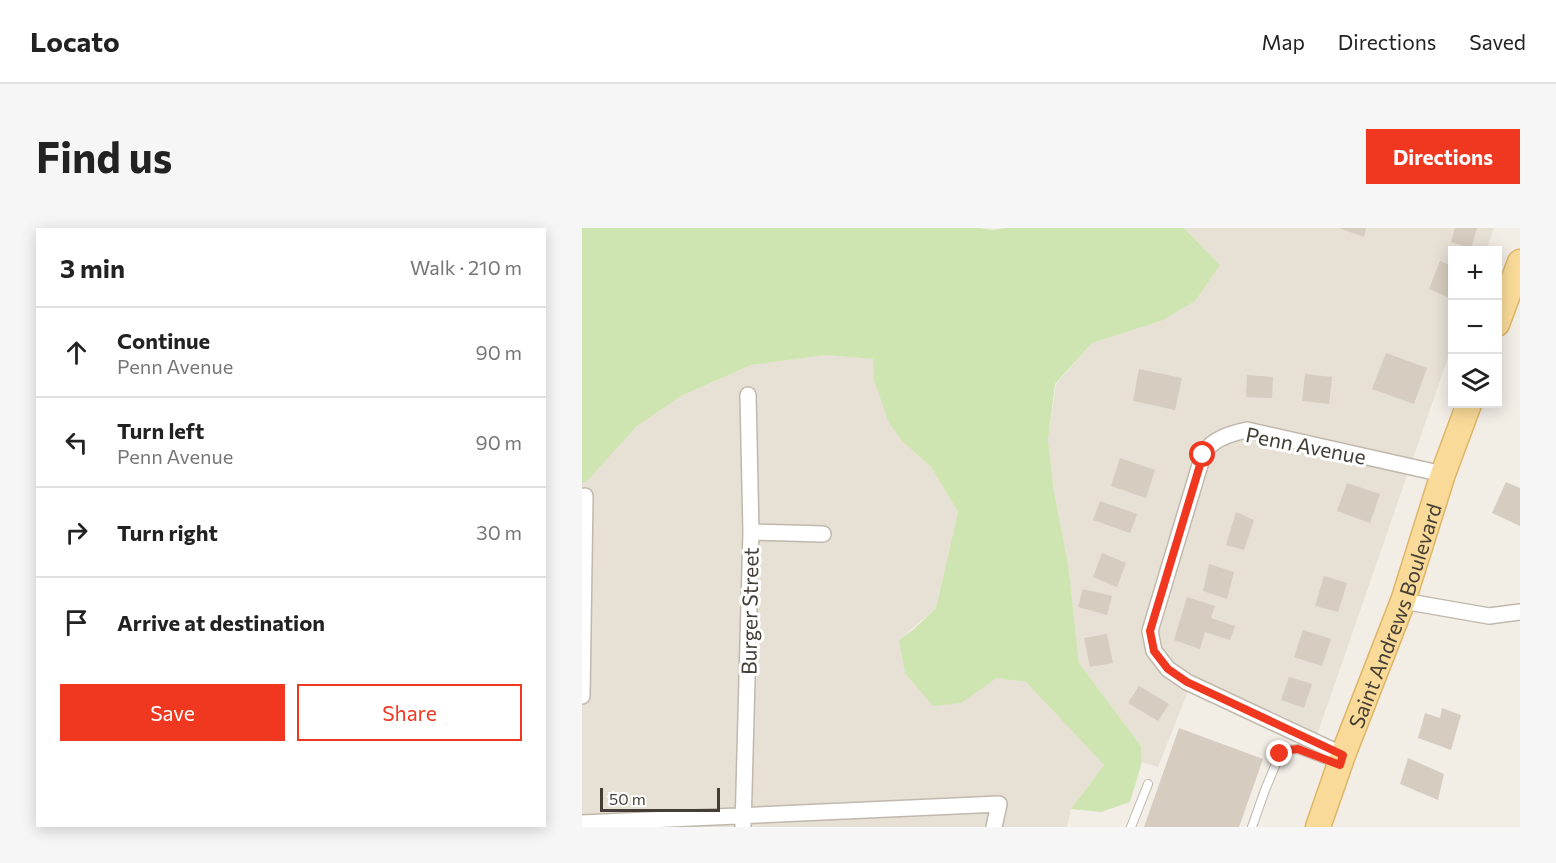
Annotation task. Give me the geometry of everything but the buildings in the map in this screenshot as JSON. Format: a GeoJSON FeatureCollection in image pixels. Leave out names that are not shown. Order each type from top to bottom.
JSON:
{"type":"FeatureCollection","features":[{"type":"Feature","properties":{"kind":"main road"},"geometry":{"type":"LineString","coordinates":[[1502,311],[1520,262]]}},
{"type":"Feature","properties":{"kind":"main road","name":"Saint Andrews Boulevard"},"geometry":{"type":"LineString","coordinates":[[1318,827],[1341,760],[1403,601],[1467,408]]}},
{"type":"Feature","properties":{"kind":"street","name":"Burger Street"},"geometry":{"type":"LineString","coordinates":[[743,821],[751,532],[748,395]]}},
{"type":"Feature","properties":{"kind":"street","name":"Penn Avenue"},"geometry":{"type":"LineString","coordinates":[[1341,760],[1187,682],[1168,669],[1154,651],[1150,631],[1203,455],[1205,450],[1228,434],[1247,430],[1443,474]]}},
{"type":"Feature","properties":{"kind":"street"},"geometry":{"type":"LineString","coordinates":[[582,696],[585,496]]}},
{"type":"Feature","properties":{"kind":"street"},"geometry":{"type":"LineString","coordinates":[[751,532],[823,534]]}},
{"type":"Feature","properties":{"kind":"street"},"geometry":{"type":"LineString","coordinates":[[1403,601],[1489,616],[1520,612]]}},
{"type":"Feature","properties":{"kind":"street"},"geometry":{"type":"LineString","coordinates":[[582,823],[743,821],[999,804],[994,827]]}},
{"type":"Feature","properties":{"kind":"lane"},"geometry":{"type":"LineString","coordinates":[[1252,827],[1280,754],[1298,749],[1341,760]]}},
{"type":"Feature","properties":{"kind":"lane"},"geometry":{"type":"LineString","coordinates":[[1131,827],[1148,784]]}},
{"type":"Feature","properties":{"kind":"shaded area"},"geometry":{"type":"Polygon","coordinates":[[[1184,228],[1494,228],[1487,246],[1448,246],[1448,358],[1317,735],[1194,676],[1158,767],[1142,762],[1141,746],[1079,663],[1068,563],[1054,492],[1048,440],[1056,384],[1092,343],[1161,321],[1220,265],[1184,228]]]}},
{"type":"Feature","properties":{"kind":"shaded area"},"geometry":{"type":"Polygon","coordinates":[[[825,355],[874,359],[874,380],[902,441],[931,467],[958,512],[936,608],[899,640],[961,703],[997,678],[1026,682],[1104,765],[1071,809],[1067,827],[582,827],[582,483],[637,426],[681,396],[751,365],[825,355]]]}},
{"type":"Feature","properties":{"kind":"green space"},"geometry":{"type":"Polygon","coordinates":[[[582,228],[980,228],[992,230],[1005,228],[1184,228],[1220,265],[1195,301],[1161,321],[1092,343],[1055,384],[1048,440],[1054,492],[1068,563],[1079,663],[1141,746],[1142,762],[1130,802],[1101,812],[1071,809],[1104,765],[1026,682],[997,678],[961,703],[933,706],[905,673],[899,640],[936,608],[958,512],[931,467],[902,441],[889,423],[874,380],[873,359],[825,355],[751,365],[681,396],[637,426],[587,481],[582,483],[582,228]]]}},
{"type":"Feature","properties":{"kind":"route"},"geometry":{"type":"LineString","coordinates":[[1203,455],[1150,631],[1154,651],[1168,669],[1187,682],[1343,755],[1340,765],[1298,749],[1280,754]]}}]}
